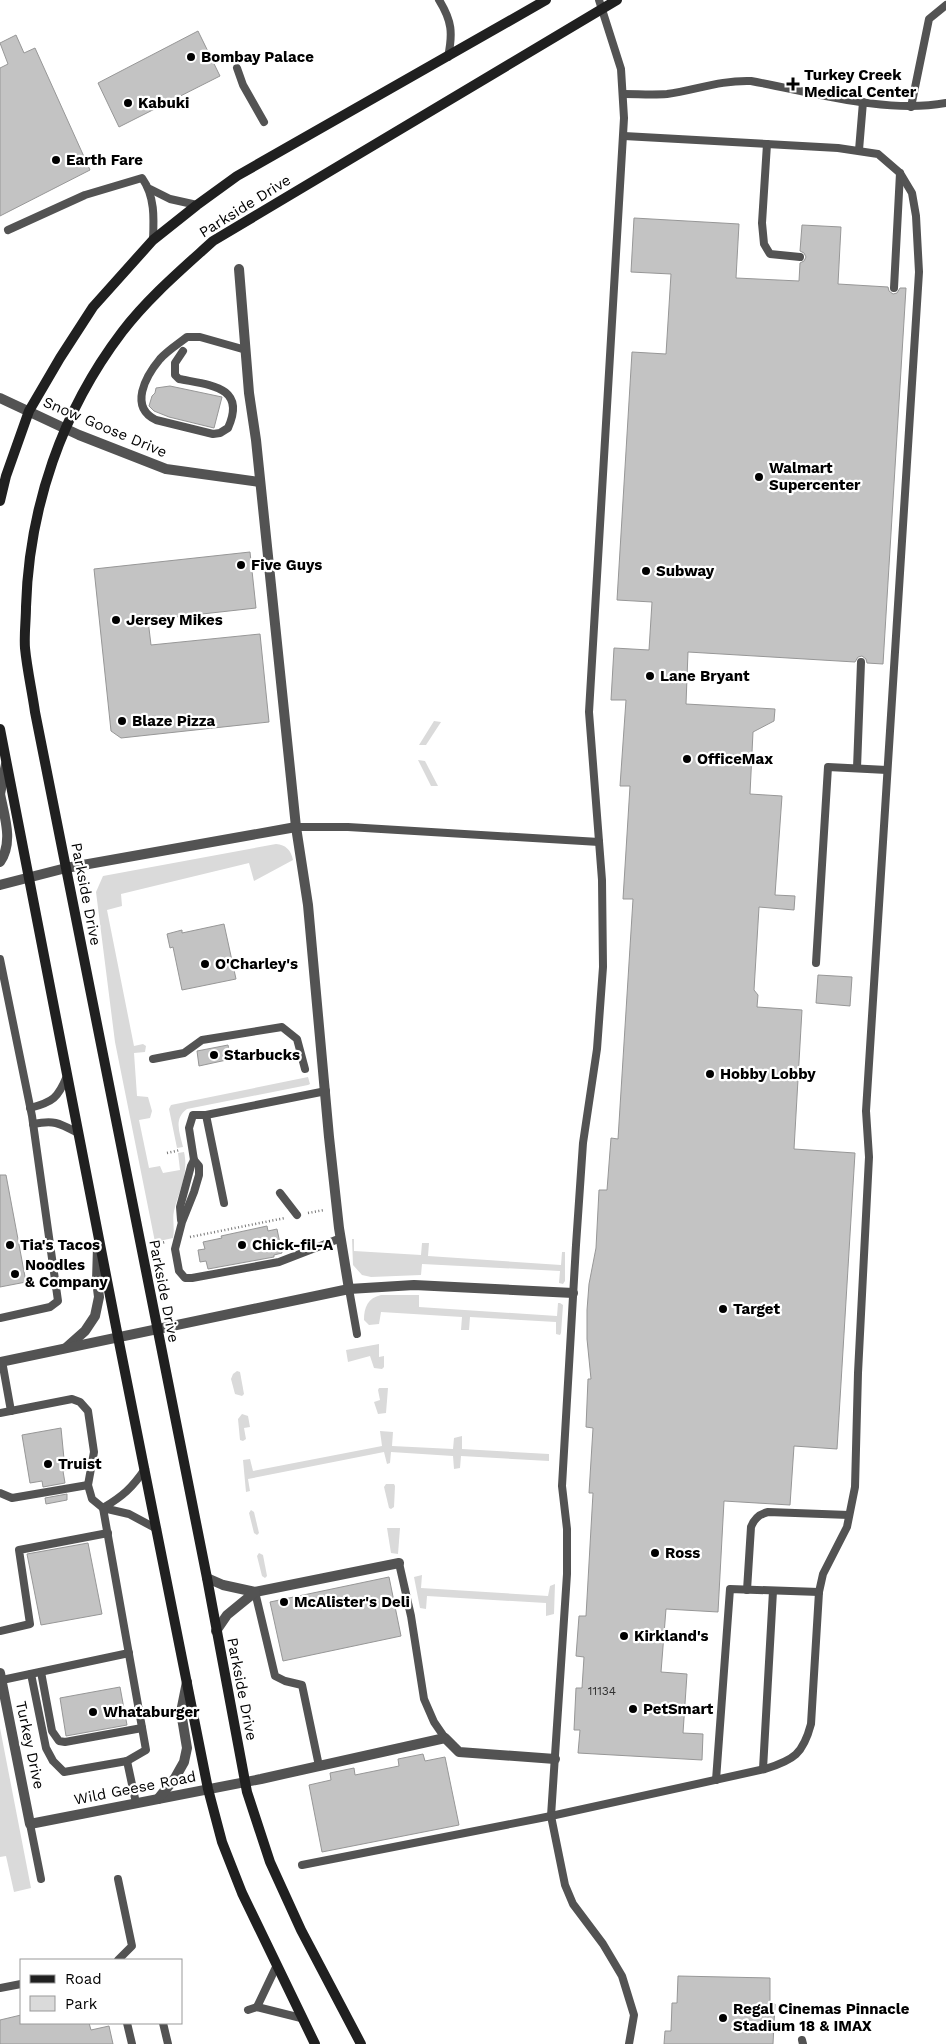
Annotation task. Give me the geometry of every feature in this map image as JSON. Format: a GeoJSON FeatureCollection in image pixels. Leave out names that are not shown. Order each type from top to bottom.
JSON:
{"type":"FeatureCollection","features":[{"type":"Feature","properties":{"kind":"street","name":"Parkside Drive"},"geometry":{"type":"LineString","coordinates":[[0,501],[6,476],[29,411],[60,358],[93,307],[153,240],[237,176],[546,0]]}},
{"type":"Feature","properties":{"kind":"street","name":"Parkside Drive"},"geometry":{"type":"LineString","coordinates":[[361,2044],[301,1930],[270,1862],[245,1782],[35,712],[25,648],[29,559],[41,499],[65,428],[90,381],[122,332],[158,291],[213,241],[601,4],[617,0]]}},
{"type":"Feature","properties":{"kind":"street"},"geometry":{"type":"LineString","coordinates":[[239,269],[296,827],[308,905],[337,1207],[348,1289]]}},
{"type":"Feature","properties":{"kind":"street","name":"Snow Goose Drive"},"geometry":{"type":"LineString","coordinates":[[0,398],[97,442],[166,469],[260,482]]}},
{"type":"Feature","properties":{"kind":"street"},"geometry":{"type":"LineString","coordinates":[[0,729],[208,1789],[225,1851],[242,1893],[315,2044]]}},
{"type":"Feature","properties":{"kind":"street"},"geometry":{"type":"LineString","coordinates":[[0,862],[6,849],[8,837],[0,794],[6,763]]}},
{"type":"Feature","properties":{"kind":"street"},"geometry":{"type":"LineString","coordinates":[[0,885],[66,868],[296,827]]}},
{"type":"Feature","properties":{"kind":"street"},"geometry":{"type":"LineString","coordinates":[[66,1348],[85,1331],[95,1316],[99,1298],[97,1281],[99,1238]]}},
{"type":"Feature","properties":{"kind":"street"},"geometry":{"type":"LineString","coordinates":[[1,1362],[348,1289],[414,1285],[573,1293]]}},
{"type":"Feature","properties":{"kind":"street"},"geometry":{"type":"LineString","coordinates":[[206,1578],[223,1585],[255,1592],[399,1563]]}},
{"type":"Feature","properties":{"kind":"street"},"geometry":{"type":"LineString","coordinates":[[216,1631],[227,1615],[255,1592]]}},
{"type":"Feature","properties":{"kind":"street","name":"Turkey Drive"},"geometry":{"type":"LineString","coordinates":[[1,1676],[3,1702],[30,1824]]}},
{"type":"Feature","properties":{"kind":"street"},"geometry":{"type":"LineString","coordinates":[[158,1799],[175,1778],[184,1762],[187,1748],[181,1712],[187,1681]]}},
{"type":"Feature","properties":{"kind":"street"},"geometry":{"type":"LineString","coordinates":[[445,1738],[459,1752],[555,1759]]}},
{"type":"Feature","properties":{"kind":"street","name":"Wild Geese Road"},"geometry":{"type":"LineString","coordinates":[[30,1824],[245,1782],[445,1738]]}},
{"type":"Feature","properties":{"kind":"lane"},"geometry":{"type":"LineString","coordinates":[[439,0],[451,26],[452,40],[448,57]]}},
{"type":"Feature","properties":{"kind":"lane"},"geometry":{"type":"LineString","coordinates":[[601,4],[621,69],[624,94],[624,136],[589,712],[603,906],[602,989],[596,1055],[583,1143],[573,1293],[562,1486],[567,1529],[567,1574],[551,1816],[565,1885],[572,1904],[603,1944],[622,1976],[634,2015],[629,2044]]}},
{"type":"Feature","properties":{"kind":"lane"},"geometry":{"type":"LineString","coordinates":[[911,107],[929,20],[946,5]]}},
{"type":"Feature","properties":{"kind":"lane"},"geometry":{"type":"LineString","coordinates":[[237,68],[264,122]]}},
{"type":"Feature","properties":{"kind":"lane"},"geometry":{"type":"LineString","coordinates":[[624,94],[666,94],[708,84],[751,81],[863,102],[911,107],[946,103]]}},
{"type":"Feature","properties":{"kind":"lane"},"geometry":{"type":"LineString","coordinates":[[859,150],[863,102]]}},
{"type":"Feature","properties":{"kind":"lane"},"geometry":{"type":"LineString","coordinates":[[302,1865],[551,1816],[763,1769],[790,1759],[802,1749],[807,1741],[811,1724],[819,1592],[823,1574],[847,1527],[855,1486],[858,1373],[869,1157],[866,1111],[918,272],[916,216],[912,193],[900,173],[878,154],[859,150],[624,136]]}},
{"type":"Feature","properties":{"kind":"lane"},"geometry":{"type":"LineString","coordinates":[[767,144],[762,223],[764,244],[770,254],[800,257]]}},
{"type":"Feature","properties":{"kind":"lane"},"geometry":{"type":"LineString","coordinates":[[894,288],[900,173]]}},
{"type":"Feature","properties":{"kind":"lane"},"geometry":{"type":"LineString","coordinates":[[8,230],[85,195],[142,178],[150,189],[170,199],[197,205]]}},
{"type":"Feature","properties":{"kind":"lane"},"geometry":{"type":"LineString","coordinates":[[150,189],[153,213],[153,240]]}},
{"type":"Feature","properties":{"kind":"lane"},"geometry":{"type":"LineString","coordinates":[[183,351],[175,362],[175,376],[179,379],[218,387],[230,397],[234,407],[228,428],[220,433],[213,434],[149,417],[143,410],[141,394],[149,375],[161,358],[187,336],[200,337],[246,350]]}},
{"type":"Feature","properties":{"kind":"lane"},"geometry":{"type":"LineString","coordinates":[[857,768],[861,662]]}},
{"type":"Feature","properties":{"kind":"lane"},"geometry":{"type":"LineString","coordinates":[[816,963],[828,767],[886,770]]}},
{"type":"Feature","properties":{"kind":"lane"},"geometry":{"type":"LineString","coordinates":[[296,827],[348,827],[599,842]]}},
{"type":"Feature","properties":{"kind":"lane"},"geometry":{"type":"LineString","coordinates":[[0,959],[33,1124],[58,1301],[50,1307],[0,1318]]}},
{"type":"Feature","properties":{"kind":"lane"},"geometry":{"type":"LineString","coordinates":[[153,1059],[184,1053],[202,1040],[282,1027],[297,1039],[305,1069]]}},
{"type":"Feature","properties":{"kind":"lane"},"geometry":{"type":"LineString","coordinates":[[30,1108],[49,1102],[61,1092],[67,1076]]}},
{"type":"Feature","properties":{"kind":"lane"},"geometry":{"type":"LineString","coordinates":[[326,1091],[206,1115],[193,1115],[188,1125],[194,1160],[180,1207],[182,1222],[175,1249],[179,1270],[185,1278],[192,1278],[279,1262],[341,1238]]}},
{"type":"Feature","properties":{"kind":"lane"},"geometry":{"type":"LineString","coordinates":[[206,1115],[224,1203]]}},
{"type":"Feature","properties":{"kind":"lane"},"geometry":{"type":"LineString","coordinates":[[33,1124],[50,1121],[59,1123],[78,1133]]}},
{"type":"Feature","properties":{"kind":"lane"},"geometry":{"type":"LineString","coordinates":[[280,1193],[297,1215]]}},
{"type":"Feature","properties":{"kind":"lane"},"geometry":{"type":"LineString","coordinates":[[348,1289],[357,1334]]}},
{"type":"Feature","properties":{"kind":"lane"},"geometry":{"type":"LineString","coordinates":[[1,1362],[10,1411]]}},
{"type":"Feature","properties":{"kind":"lane"},"geometry":{"type":"LineString","coordinates":[[0,1413],[72,1399],[80,1402],[88,1411],[94,1452],[88,1485],[92,1499],[103,1508],[129,1514],[157,1529]]}},
{"type":"Feature","properties":{"kind":"lane"},"geometry":{"type":"LineString","coordinates":[[103,1508],[124,1496],[145,1469]]}},
{"type":"Feature","properties":{"kind":"lane"},"geometry":{"type":"LineString","coordinates":[[0,1493],[12,1498],[88,1485]]}},
{"type":"Feature","properties":{"kind":"lane"},"geometry":{"type":"LineString","coordinates":[[31,1674],[46,1748],[53,1761],[64,1772],[126,1761],[146,1750],[103,1508]]}},
{"type":"Feature","properties":{"kind":"lane"},"geometry":{"type":"LineString","coordinates":[[747,1590],[751,1527],[758,1516],[768,1512],[849,1515]]}},
{"type":"Feature","properties":{"kind":"lane"},"geometry":{"type":"LineString","coordinates":[[0,1631],[30,1624],[19,1550],[108,1532]]}},
{"type":"Feature","properties":{"kind":"lane"},"geometry":{"type":"LineString","coordinates":[[399,1563],[411,1616],[424,1699],[434,1722],[445,1738]]}},
{"type":"Feature","properties":{"kind":"lane"},"geometry":{"type":"LineString","coordinates":[[716,1780],[730,1589],[819,1592]]}},
{"type":"Feature","properties":{"kind":"lane"},"geometry":{"type":"LineString","coordinates":[[763,1769],[773,1591]]}},
{"type":"Feature","properties":{"kind":"lane"},"geometry":{"type":"LineString","coordinates":[[255,1592],[275,1676],[285,1681],[302,1684],[319,1766]]}},
{"type":"Feature","properties":{"kind":"lane"},"geometry":{"type":"LineString","coordinates":[[1,1676],[31,1674],[129,1652]]}},
{"type":"Feature","properties":{"kind":"lane"},"geometry":{"type":"LineString","coordinates":[[41,1672],[52,1731],[59,1741],[65,1742],[142,1728]]}},
{"type":"Feature","properties":{"kind":"lane"},"geometry":{"type":"LineString","coordinates":[[126,1761],[136,1803]]}},
{"type":"Feature","properties":{"kind":"lane"},"geometry":{"type":"LineString","coordinates":[[30,1824],[41,1879]]}},
{"type":"Feature","properties":{"kind":"lane"},"geometry":{"type":"LineString","coordinates":[[118,1879],[132,1946],[119,1959]]}},
{"type":"Feature","properties":{"kind":"lane"},"geometry":{"type":"LineString","coordinates":[[257,2007],[277,1965]]}},
{"type":"Feature","properties":{"kind":"lane"},"geometry":{"type":"LineString","coordinates":[[0,1988],[20,1984]]}},
{"type":"Feature","properties":{"kind":"lane"},"geometry":{"type":"LineString","coordinates":[[248,2010],[257,2007],[301,2018]]}},
{"type":"Feature","properties":{"kind":"lane"},"geometry":{"type":"LineString","coordinates":[[127,2024],[132,2044]]}},
{"type":"Feature","properties":{"kind":"lane"},"geometry":{"type":"LineString","coordinates":[[163,2024],[168,2044]]}},
{"type":"Feature","properties":{"kind":"path"},"geometry":{"type":"LineString","coordinates":[[152,1245],[337,1207]]}},
{"type":"Feature","properties":{"kind":"green space"},"geometry":{"type":"Polygon","coordinates":[[[434,721],[441,722],[426,745],[419,745],[434,721]]]}},
{"type":"Feature","properties":{"kind":"green space"},"geometry":{"type":"Polygon","coordinates":[[[418,760],[425,761],[438,786],[431,786],[418,760]]]}},
{"type":"Feature","properties":{"kind":"green space"},"geometry":{"type":"Polygon","coordinates":[[[276,844],[288,849],[293,860],[254,881],[249,863],[121,894],[122,906],[107,910],[134,1046],[143,1044],[146,1046],[145,1052],[134,1053],[137,1096],[148,1097],[152,1111],[150,1118],[139,1120],[149,1168],[160,1166],[163,1173],[180,1170],[178,1153],[184,1152],[184,1175],[173,1214],[173,1238],[155,1242],[115,1042],[96,892],[103,876],[276,844]]]}},
{"type":"Feature","properties":{"kind":"green space"},"geometry":{"type":"Polygon","coordinates":[[[308,1077],[310,1084],[308,1085],[187,1109],[180,1117],[179,1122],[183,1147],[177,1148],[169,1109],[171,1105],[308,1077]]]}},
{"type":"Feature","properties":{"kind":"green space"},"geometry":{"type":"Polygon","coordinates":[[[352,1239],[354,1239],[354,1251],[421,1255],[422,1243],[429,1243],[428,1256],[561,1265],[562,1252],[565,1252],[565,1281],[563,1284],[559,1283],[560,1271],[422,1264],[421,1275],[371,1277],[362,1275],[353,1265],[352,1239]]]}},
{"type":"Feature","properties":{"kind":"green space"},"geometry":{"type":"Polygon","coordinates":[[[381,1295],[419,1295],[419,1307],[557,1316],[558,1303],[560,1303],[563,1305],[561,1333],[560,1335],[556,1334],[556,1322],[470,1317],[469,1330],[461,1330],[462,1317],[381,1312],[379,1324],[369,1325],[364,1320],[366,1307],[373,1298],[381,1295]]]}},
{"type":"Feature","properties":{"kind":"green space"},"geometry":{"type":"Polygon","coordinates":[[[379,1344],[379,1357],[384,1356],[384,1367],[382,1369],[374,1368],[370,1356],[348,1362],[346,1350],[379,1344]]]}},
{"type":"Feature","properties":{"kind":"green space"},"geometry":{"type":"Polygon","coordinates":[[[237,1371],[240,1372],[244,1394],[242,1396],[235,1394],[231,1379],[237,1371]]]}},
{"type":"Feature","properties":{"kind":"green space"},"geometry":{"type":"Polygon","coordinates":[[[379,1388],[388,1388],[386,1413],[378,1414],[374,1402],[380,1400],[379,1388]]]}},
{"type":"Feature","properties":{"kind":"green space"},"geometry":{"type":"Polygon","coordinates":[[[242,1414],[248,1416],[250,1427],[244,1428],[246,1439],[243,1441],[240,1440],[238,1419],[242,1414]]]}},
{"type":"Feature","properties":{"kind":"green space"},"geometry":{"type":"Polygon","coordinates":[[[380,1431],[393,1432],[392,1446],[453,1449],[454,1438],[462,1436],[462,1449],[549,1454],[549,1461],[461,1456],[460,1468],[454,1469],[453,1456],[391,1452],[390,1463],[387,1464],[384,1452],[248,1479],[250,1491],[246,1492],[243,1460],[250,1459],[253,1471],[382,1446],[380,1431]]]}},
{"type":"Feature","properties":{"kind":"green space"},"geometry":{"type":"Polygon","coordinates":[[[386,1484],[394,1484],[395,1486],[394,1507],[391,1509],[389,1508],[384,1487],[386,1484]]]}},
{"type":"Feature","properties":{"kind":"green space"},"geometry":{"type":"Polygon","coordinates":[[[251,1510],[254,1512],[259,1533],[257,1535],[254,1533],[249,1513],[251,1510]]]}},
{"type":"Feature","properties":{"kind":"green space"},"geometry":{"type":"Polygon","coordinates":[[[387,1528],[400,1528],[398,1554],[391,1553],[387,1528]]]}},
{"type":"Feature","properties":{"kind":"green space"},"geometry":{"type":"Polygon","coordinates":[[[259,1553],[263,1555],[267,1576],[265,1578],[262,1576],[257,1556],[259,1553]]]}},
{"type":"Feature","properties":{"kind":"green space"},"geometry":{"type":"Polygon","coordinates":[[[422,1575],[421,1588],[548,1596],[550,1586],[555,1584],[554,1614],[546,1616],[546,1603],[427,1596],[426,1609],[420,1608],[414,1577],[422,1575]]]}},
{"type":"Feature","properties":{"kind":"green space"},"geometry":{"type":"Polygon","coordinates":[[[0,1728],[31,1888],[14,1892],[6,1856],[0,1857],[0,1728]]]}},
{"type":"Feature","properties":{"kind":"building"},"geometry":{"type":"Polygon","coordinates":[[[198,31],[220,76],[119,127],[98,83],[198,31]]]}},
{"type":"Feature","properties":{"kind":"building"},"geometry":{"type":"Polygon","coordinates":[[[16,35],[24,53],[35,48],[90,170],[0,216],[0,68],[8,64],[0,43],[16,35]]]}},
{"type":"Feature","properties":{"kind":"building"},"geometry":{"type":"Polygon","coordinates":[[[634,218],[739,224],[736,278],[799,281],[800,263],[806,257],[800,251],[802,225],[841,227],[838,284],[888,287],[889,291],[893,294],[897,293],[900,288],[906,288],[883,664],[867,663],[866,659],[862,656],[858,657],[855,662],[688,652],[686,704],[775,709],[774,721],[753,732],[750,794],[782,796],[775,895],[795,896],[794,910],[759,907],[754,990],[758,995],[757,1007],[802,1010],[794,1149],[855,1153],[837,1449],[794,1446],[790,1505],[724,1501],[718,1612],[666,1609],[661,1672],[687,1674],[683,1733],[703,1734],[702,1760],[578,1753],[580,1730],[574,1730],[576,1688],[582,1688],[584,1657],[576,1656],[579,1616],[586,1616],[593,1493],[589,1493],[593,1428],[586,1427],[588,1379],[591,1379],[587,1339],[587,1310],[589,1284],[596,1248],[599,1190],[607,1190],[611,1138],[618,1139],[633,899],[623,899],[630,786],[620,786],[626,700],[611,700],[614,648],[649,650],[652,602],[617,600],[632,352],[666,354],[671,274],[631,272],[634,218]]]}},
{"type":"Feature","properties":{"kind":"building"},"geometry":{"type":"Polygon","coordinates":[[[170,386],[222,397],[214,428],[169,417],[154,411],[149,406],[156,388],[170,386]]]}},
{"type":"Feature","properties":{"kind":"building"},"geometry":{"type":"Polygon","coordinates":[[[250,552],[256,608],[148,620],[151,645],[260,634],[269,722],[121,738],[111,731],[94,569],[250,552]]]}},
{"type":"Feature","properties":{"kind":"building","name":"O'Charley's"},"geometry":{"type":"Polygon","coordinates":[[[224,924],[236,979],[182,990],[173,947],[170,948],[167,934],[182,930],[182,933],[224,924]]]}},
{"type":"Feature","properties":{"kind":"building"},"geometry":{"type":"Polygon","coordinates":[[[818,975],[852,977],[850,1006],[816,1003],[818,975]]]}},
{"type":"Feature","properties":{"kind":"building","name":"Starbucks"},"geometry":{"type":"Polygon","coordinates":[[[228,1045],[231,1059],[199,1066],[197,1051],[228,1045]]]}},
{"type":"Feature","properties":{"kind":"building"},"geometry":{"type":"Polygon","coordinates":[[[0,1175],[6,1175],[26,1282],[0,1287],[0,1175]]]}},
{"type":"Feature","properties":{"kind":"building","name":"Chick-fil-A"},"geometry":{"type":"Polygon","coordinates":[[[267,1226],[268,1231],[277,1229],[282,1253],[274,1255],[274,1257],[208,1269],[206,1261],[200,1262],[198,1250],[205,1249],[203,1242],[267,1226]]]}},
{"type":"Feature","properties":{"kind":"building","name":"Truist"},"geometry":{"type":"Polygon","coordinates":[[[61,1428],[64,1459],[69,1458],[70,1469],[63,1471],[65,1483],[43,1487],[42,1481],[30,1483],[22,1435],[61,1428]]]}},
{"type":"Feature","properties":{"kind":"building"},"geometry":{"type":"Polygon","coordinates":[[[67,1494],[67,1500],[46,1504],[45,1498],[67,1494]]]}},
{"type":"Feature","properties":{"kind":"building"},"geometry":{"type":"Polygon","coordinates":[[[88,1543],[102,1614],[41,1625],[27,1554],[88,1543]]]}},
{"type":"Feature","properties":{"kind":"building"},"geometry":{"type":"Polygon","coordinates":[[[389,1577],[401,1636],[283,1661],[270,1602],[389,1577]]]}},
{"type":"Feature","properties":{"kind":"building","name":"Whataburger"},"geometry":{"type":"Polygon","coordinates":[[[120,1687],[127,1725],[66,1736],[60,1698],[120,1687]]]}},
{"type":"Feature","properties":{"kind":"building"},"geometry":{"type":"Polygon","coordinates":[[[423,1754],[425,1761],[445,1757],[459,1825],[322,1852],[309,1785],[331,1780],[330,1773],[354,1768],[355,1775],[399,1766],[398,1759],[423,1754]]]}},
{"type":"Feature","properties":{"kind":"building","name":"Regal Cinemas Pinnacle Stadium 18 & IMAX"},"geometry":{"type":"Polygon","coordinates":[[[678,1976],[770,1978],[770,2004],[775,2004],[773,2044],[664,2044],[665,2031],[671,2031],[672,2003],[677,2003],[678,1976]]]}},
{"type":"Feature","properties":{"kind":"building"},"geometry":{"type":"Polygon","coordinates":[[[20,2015],[20,2024],[89,2024],[91,2030],[109,2026],[113,2044],[0,2044],[0,2020],[20,2015]]]}},
{"type":"Feature","properties":{"kind":"place","name":"Bombay Palace"},"geometry":{"type":"Point","coordinates":[191,57]}},
{"type":"Feature","properties":{"kind":"place","name":"Turkey Creek Medical Center"},"geometry":{"type":"Point","coordinates":[793,84]}},
{"type":"Feature","properties":{"kind":"place","name":"Kabuki"},"geometry":{"type":"Point","coordinates":[128,103]}},
{"type":"Feature","properties":{"kind":"place","name":"Earth Fare"},"geometry":{"type":"Point","coordinates":[56,160]}},
{"type":"Feature","properties":{"kind":"place","name":"Walmart Supercenter"},"geometry":{"type":"Point","coordinates":[759,477]}},
{"type":"Feature","properties":{"kind":"place","name":"Five Guys"},"geometry":{"type":"Point","coordinates":[241,565]}},
{"type":"Feature","properties":{"kind":"place","name":"Subway"},"geometry":{"type":"Point","coordinates":[646,571]}},
{"type":"Feature","properties":{"kind":"place","name":"Jersey Mikes"},"geometry":{"type":"Point","coordinates":[116,620]}},
{"type":"Feature","properties":{"kind":"place","name":"Lane Bryant"},"geometry":{"type":"Point","coordinates":[650,676]}},
{"type":"Feature","properties":{"kind":"place","name":"Blaze Pizza"},"geometry":{"type":"Point","coordinates":[122,721]}},
{"type":"Feature","properties":{"kind":"place","name":"OfficeMax"},"geometry":{"type":"Point","coordinates":[687,759]}},
{"type":"Feature","properties":{"kind":"place","name":"O'Charley's"},"geometry":{"type":"Point","coordinates":[205,964]}},
{"type":"Feature","properties":{"kind":"place","name":"Starbucks"},"geometry":{"type":"Point","coordinates":[214,1055]}},
{"type":"Feature","properties":{"kind":"place","name":"Hobby Lobby"},"geometry":{"type":"Point","coordinates":[710,1074]}},
{"type":"Feature","properties":{"kind":"place","name":"Tia's Tacos"},"geometry":{"type":"Point","coordinates":[10,1245]}},
{"type":"Feature","properties":{"kind":"place","name":"Chick-fil-A"},"geometry":{"type":"Point","coordinates":[242,1245]}},
{"type":"Feature","properties":{"kind":"place","name":"Noodles & Company"},"geometry":{"type":"Point","coordinates":[15,1274]}},
{"type":"Feature","properties":{"kind":"place","name":"Target"},"geometry":{"type":"Point","coordinates":[723,1309]}},
{"type":"Feature","properties":{"kind":"place","name":"Truist"},"geometry":{"type":"Point","coordinates":[48,1464]}},
{"type":"Feature","properties":{"kind":"place","name":"Ross"},"geometry":{"type":"Point","coordinates":[655,1553]}},
{"type":"Feature","properties":{"kind":"place","name":"McAlister's Deli"},"geometry":{"type":"Point","coordinates":[284,1602]}},
{"type":"Feature","properties":{"kind":"place","name":"Kirkland's"},"geometry":{"type":"Point","coordinates":[624,1636]}},
{"type":"Feature","properties":{"kind":"place","name":"PetSmart"},"geometry":{"type":"Point","coordinates":[633,1709]}},
{"type":"Feature","properties":{"kind":"place","name":"Whataburger"},"geometry":{"type":"Point","coordinates":[93,1712]}},
{"type":"Feature","properties":{"kind":"place","name":"Regal Cinemas Pinnacle Stadium 18 & IMAX"},"geometry":{"type":"Point","coordinates":[723,2018]}}]}
